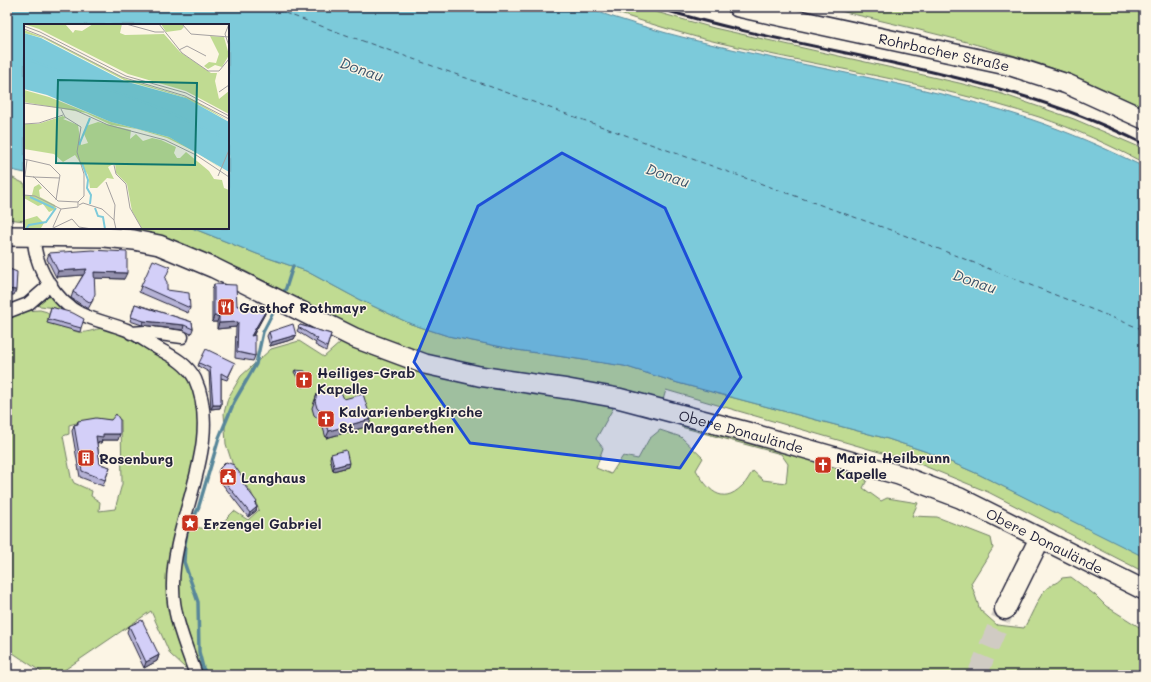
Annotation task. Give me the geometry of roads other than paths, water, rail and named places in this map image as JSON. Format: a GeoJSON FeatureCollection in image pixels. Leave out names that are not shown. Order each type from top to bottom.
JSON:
{"type":"FeatureCollection","features":[{"type":"Feature","properties":{"kind":"highway"},"geometry":{"type":"LineString","coordinates":[[1005,609],[1040,538]]}},
{"type":"Feature","properties":{"kind":"main road","name":"Rohrbacher Straße"},"geometry":{"type":"LineString","coordinates":[[738,7],[1011,66],[1067,84],[1144,119]]}},
{"type":"Feature","properties":{"kind":"main road","name":"Obere Donaulände"},"geometry":{"type":"LineString","coordinates":[[7,236],[104,236],[159,245],[204,263],[355,338],[425,364],[478,376],[590,392],[644,404],[899,475],[960,498],[1144,590]]}},
{"type":"Feature","properties":{"kind":"street"},"geometry":{"type":"LineString","coordinates":[[34,237],[37,260],[50,284],[60,297],[80,313],[131,333],[173,357],[185,366],[195,379],[200,395],[203,422],[202,449],[181,528],[173,585],[176,610],[196,675]]}},
{"type":"Feature","properties":{"kind":"street"},"geometry":{"type":"LineString","coordinates":[[7,312],[28,304],[50,284]]}},
{"type":"Feature","properties":{"kind":"street"},"geometry":{"type":"LineString","coordinates":[[131,333],[146,332],[182,336]]}},
{"type":"Feature","properties":{"kind":"water","name":"Donau"},"geometry":{"type":"Polygon","coordinates":[[[7,7],[584,7],[639,25],[694,40],[919,89],[1030,119],[1102,147],[1144,167],[1144,557],[978,474],[930,453],[888,439],[678,383],[624,366],[517,350],[448,336],[411,324],[358,299],[306,271],[257,254],[194,229],[229,229],[229,24],[24,24],[24,173],[7,169],[7,7]]]}},
{"type":"Feature","properties":{"kind":"waterway"},"geometry":{"type":"LineString","coordinates":[[282,296],[293,266]]}},
{"type":"Feature","properties":{"kind":"waterway"},"geometry":{"type":"LineString","coordinates":[[207,675],[203,668],[199,652],[198,602],[184,562],[187,532],[198,509],[219,438],[234,402],[256,364],[263,332],[277,305]]}},
{"type":"Feature","properties":{"kind":"tunnel"},"geometry":{"type":"LineString","coordinates":[[977,675],[1005,609]]}},
{"type":"Feature","properties":{"kind":"railway"},"geometry":{"type":"LineString","coordinates":[[655,7],[716,24],[778,39],[902,65],[1025,97],[1085,118],[1144,144]]}},
{"type":"Feature","properties":{"kind":"place","name":"Gasthof Rothmayr"},"geometry":{"type":"Point","coordinates":[226,307]}},
{"type":"Feature","properties":{"kind":"place","name":"Heiliges-Grab Kapelle"},"geometry":{"type":"Point","coordinates":[304,380]}},
{"type":"Feature","properties":{"kind":"place","name":"Kalvarienbergkirche St. Margarethen"},"geometry":{"type":"Point","coordinates":[326,419]}},
{"type":"Feature","properties":{"kind":"place","name":"Rosenburg"},"geometry":{"type":"Point","coordinates":[86,458]}},
{"type":"Feature","properties":{"kind":"place","name":"Maria Heilbrunn Kapelle"},"geometry":{"type":"Point","coordinates":[823,465]}},
{"type":"Feature","properties":{"kind":"place","name":"Langhaus"},"geometry":{"type":"Point","coordinates":[228,477]}},
{"type":"Feature","properties":{"kind":"place","name":"Erzengel Gabriel"},"geometry":{"type":"Point","coordinates":[190,523]}}]}
